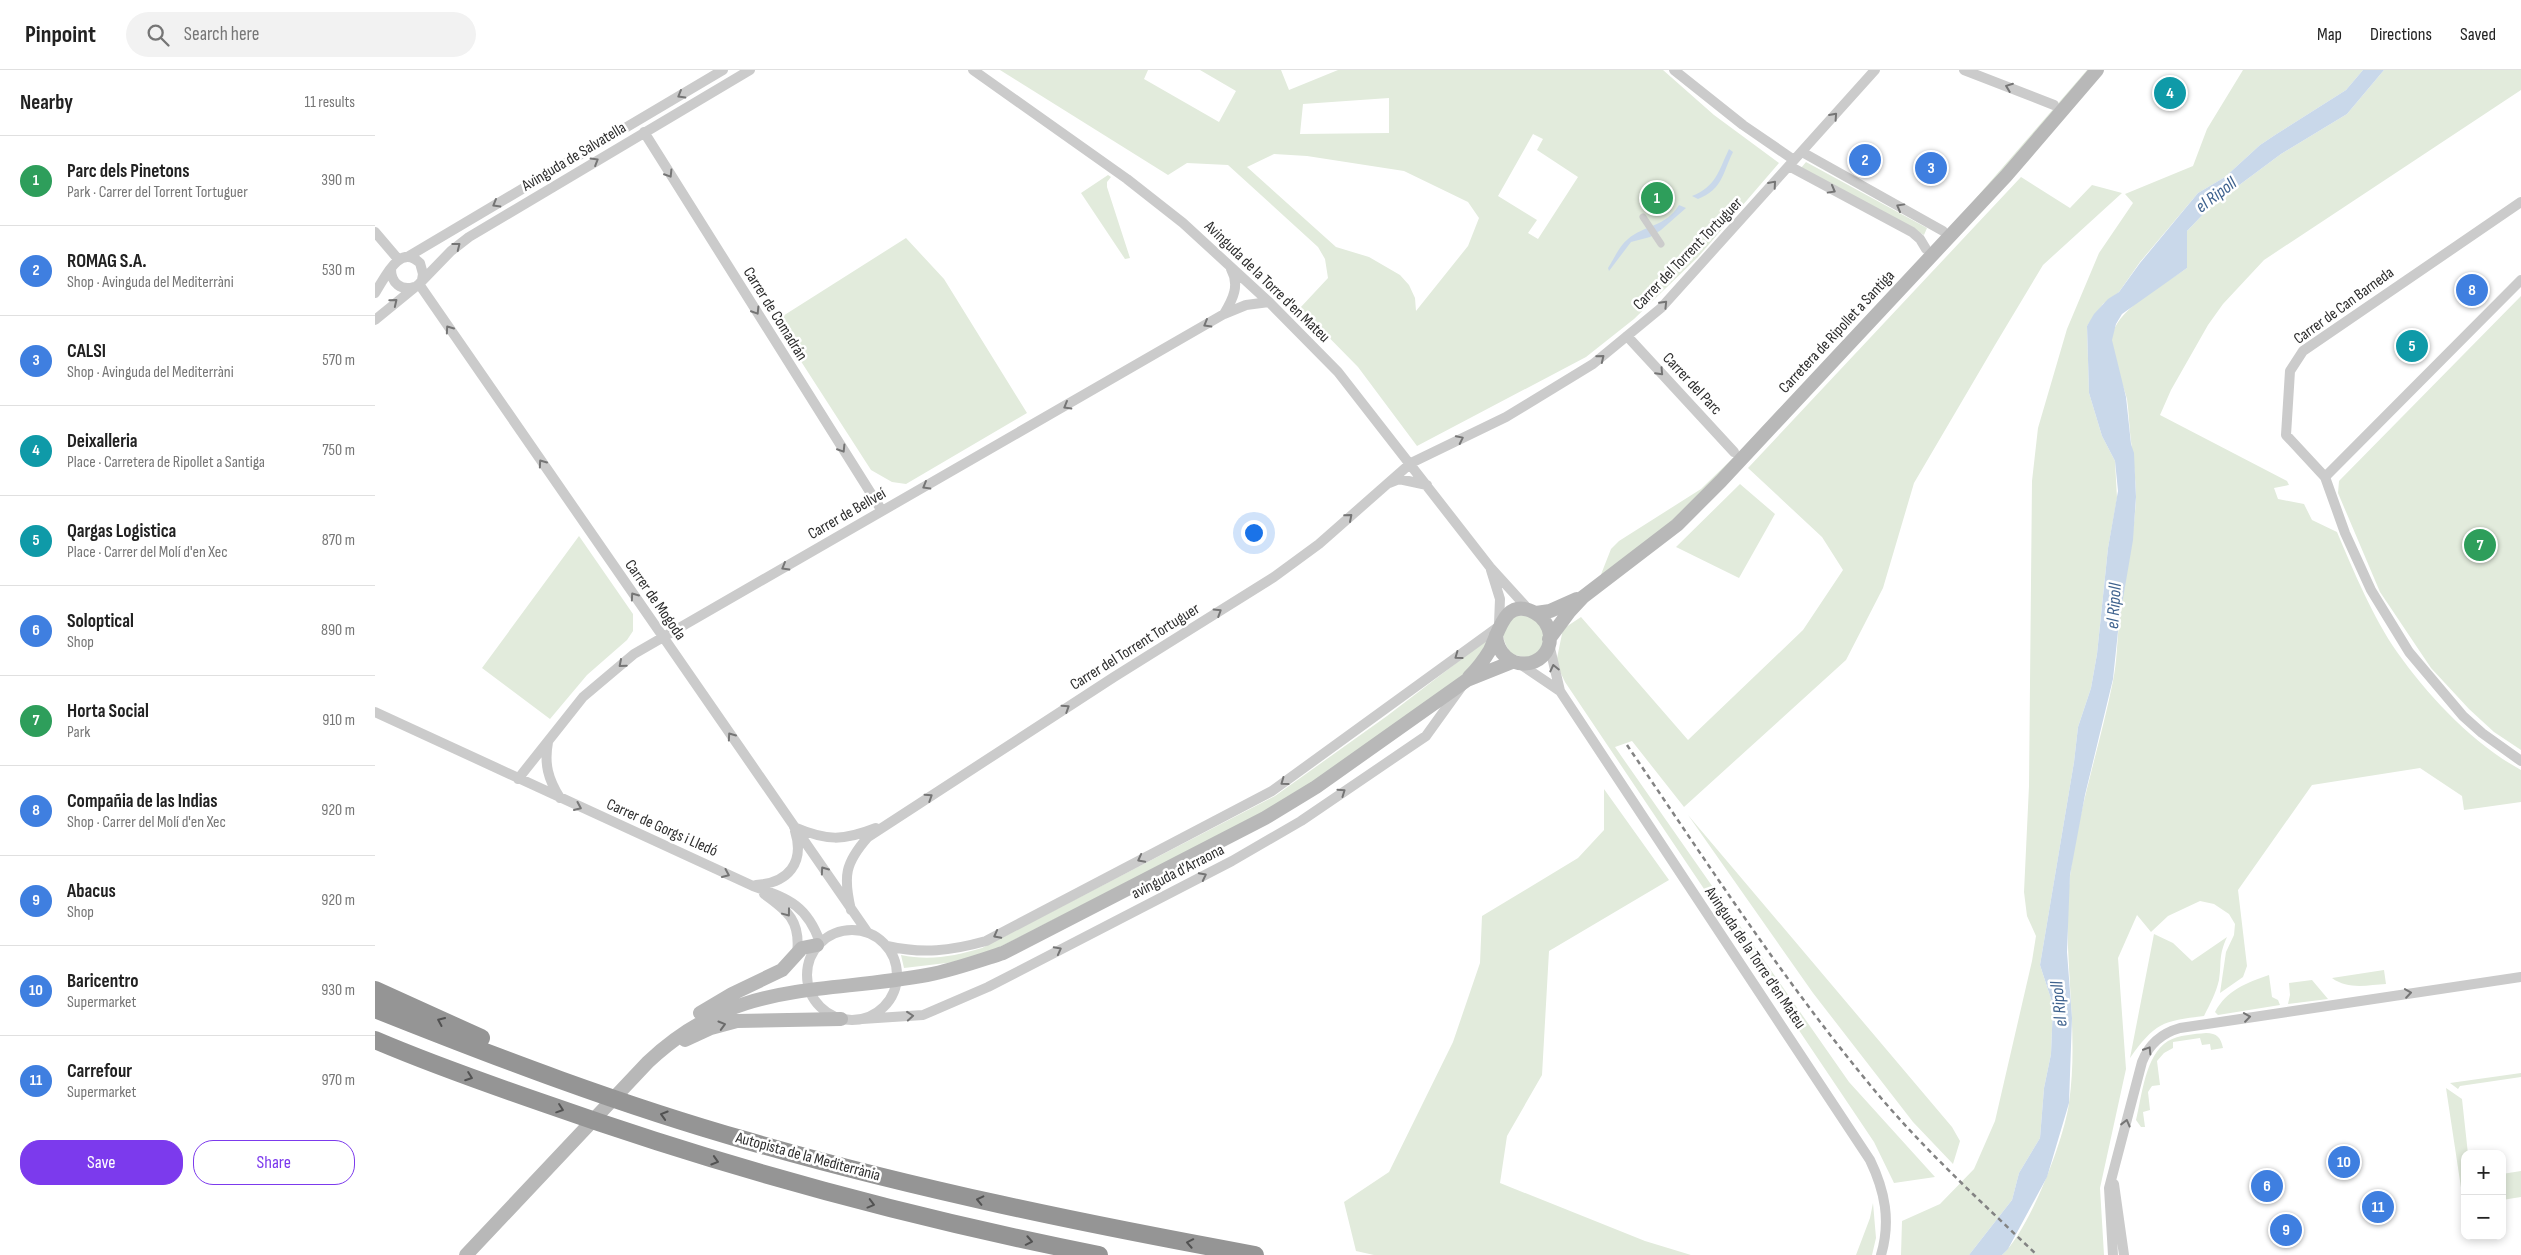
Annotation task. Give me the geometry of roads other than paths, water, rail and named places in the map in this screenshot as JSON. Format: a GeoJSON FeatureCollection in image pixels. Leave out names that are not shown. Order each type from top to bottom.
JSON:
{"type":"FeatureCollection","features":[{"type":"Feature","properties":{"kind":"highway"},"geometry":{"type":"LineString","coordinates":[[375,990],[531,1059],[563,1081]]}},
{"type":"Feature","properties":{"kind":"highway","name":"Autopista de la Mediterrània"},"geometry":{"type":"LineString","coordinates":[[375,1009],[563,1081],[748,1141],[890,1179],[1064,1219],[1255,1255]]}},
{"type":"Feature","properties":{"kind":"highway","name":"Autopista de la Mediterrània"},"geometry":{"type":"LineString","coordinates":[[375,1040],[410,1055],[613,1128],[741,1169],[943,1222],[1099,1255]]}},
{"type":"Feature","properties":{"kind":"main road","name":"Carretera de Ripollet a Santiga"},"geometry":{"type":"LineString","coordinates":[[1583,597],[1666,534],[1708,495],[1988,195],[2097,70]]}},
{"type":"Feature","properties":{"kind":"main road"},"geometry":{"type":"LineString","coordinates":[[672,1040],[698,1023],[727,1009],[753,1000],[790,992],[941,972],[1003,953],[1249,827],[1316,787],[1467,680],[1485,658],[1498,629],[1513,612],[1550,611],[1583,597]]}},
{"type":"Feature","properties":{"kind":"main road"},"geometry":{"type":"LineString","coordinates":[[1549,641],[1569,612],[1583,597]]}},
{"type":"Feature","properties":{"kind":"main road"},"geometry":{"type":"LineString","coordinates":[[1467,680],[1516,663],[1537,660],[1547,649],[1549,629],[1544,621],[1533,612]]}},
{"type":"Feature","properties":{"kind":"main road"},"geometry":{"type":"LineString","coordinates":[[1498,629],[1500,651],[1516,663]]}},
{"type":"Feature","properties":{"kind":"main road"},"geometry":{"type":"LineString","coordinates":[[466,1255],[647,1062],[697,1015],[732,994],[782,970],[802,948],[819,943]]}},
{"type":"Feature","properties":{"kind":"main road"},"geometry":{"type":"LineString","coordinates":[[647,1062],[694,1035],[724,1024],[753,1019],[841,1019]]}},
{"type":"Feature","properties":{"kind":"street","name":"Avinguda de Salvatella"},"geometry":{"type":"LineString","coordinates":[[409,256],[723,70]]}},
{"type":"Feature","properties":{"kind":"street","name":"Avinguda de Salvatella"},"geometry":{"type":"LineString","coordinates":[[375,320],[379,314],[418,284],[451,250],[469,237],[750,70]]}},
{"type":"Feature","properties":{"kind":"street","name":"Avinguda de la Torre d'en Mateu"},"geometry":{"type":"LineString","coordinates":[[973,70],[1127,178],[1227,261],[1338,372],[1411,463],[1490,567],[1533,612]]}},
{"type":"Feature","properties":{"kind":"street"},"geometry":{"type":"LineString","coordinates":[[1674,70],[1792,163],[1912,232],[1920,239],[1926,249]]}},
{"type":"Feature","properties":{"kind":"street","name":"Carrer del Torrent Tortuguer"},"geometry":{"type":"LineString","coordinates":[[851,910],[846,887],[847,870],[853,854],[868,837],[1114,677],[1274,577],[1319,544],[1411,463],[1506,416],[1593,364],[1661,308],[1875,70]]}},
{"type":"Feature","properties":{"kind":"street"},"geometry":{"type":"LineString","coordinates":[[1964,70],[2054,105]]}},
{"type":"Feature","properties":{"kind":"street","name":"Carrer de Comadrán"},"geometry":{"type":"LineString","coordinates":[[643,132],[882,511]]}},
{"type":"Feature","properties":{"kind":"street"},"geometry":{"type":"LineString","coordinates":[[1802,152],[1943,231]]}},
{"type":"Feature","properties":{"kind":"street","name":"Carrer de Can Barneda"},"geometry":{"type":"LineString","coordinates":[[2325,477],[2286,435],[2290,371],[2295,360],[2318,341],[2521,202]]}},
{"type":"Feature","properties":{"kind":"street"},"geometry":{"type":"LineString","coordinates":[[1643,217],[1661,244]]}},
{"type":"Feature","properties":{"kind":"street"},"geometry":{"type":"LineString","coordinates":[[375,232],[398,259]]}},
{"type":"Feature","properties":{"kind":"street"},"geometry":{"type":"LineString","coordinates":[[375,293],[391,269],[398,259],[409,256],[420,263],[423,274],[418,284],[404,288],[397,285],[391,275],[391,269]]}},
{"type":"Feature","properties":{"kind":"street"},"geometry":{"type":"LineString","coordinates":[[1224,314],[1235,292],[1235,277],[1227,261]]}},
{"type":"Feature","properties":{"kind":"street"},"geometry":{"type":"LineString","coordinates":[[2521,280],[2325,477],[2345,533],[2371,590],[2409,652],[2463,716],[2482,733],[2521,761]]}},
{"type":"Feature","properties":{"kind":"street","name":"Carrer de Mogoda"},"geometry":{"type":"LineString","coordinates":[[418,284],[868,933]]}},
{"type":"Feature","properties":{"kind":"street","name":"Carrer de Bellveí"},"geometry":{"type":"LineString","coordinates":[[518,779],[583,697],[634,654],[662,636],[1224,314],[1246,305],[1269,302]]}},
{"type":"Feature","properties":{"kind":"street","name":"Carrer del Parc"},"geometry":{"type":"LineString","coordinates":[[1627,336],[1734,452]]}},
{"type":"Feature","properties":{"kind":"street"},"geometry":{"type":"LineString","coordinates":[[1388,483],[1399,480],[1427,485]]}},
{"type":"Feature","properties":{"kind":"street","name":"Avinguda de la Torre d'en Mateu"},"geometry":{"type":"LineString","coordinates":[[1490,567],[1500,599],[1498,629]]}},
{"type":"Feature","properties":{"kind":"street","name":"avinguda d'Arraona"},"geometry":{"type":"LineString","coordinates":[[887,946],[913,952],[957,949],[995,936],[1272,791],[1498,629]]}},
{"type":"Feature","properties":{"kind":"street","name":"Avinguda de la Torre d'en Mateu"},"geometry":{"type":"LineString","coordinates":[[1549,641],[1560,692],[1870,1160],[1880,1182],[1886,1202],[1886,1226],[1881,1255]]}},
{"type":"Feature","properties":{"kind":"street","name":"Avinguda de la Torre d'en Mateu"},"geometry":{"type":"LineString","coordinates":[[1516,663],[1560,692]]}},
{"type":"Feature","properties":{"kind":"street","name":"avinguda d'Arraona"},"geometry":{"type":"LineString","coordinates":[[862,1020],[923,1015],[988,988],[1232,861],[1301,821],[1426,736],[1467,680]]}},
{"type":"Feature","properties":{"kind":"street","name":"Carrer de Gorgs i Lledó"},"geometry":{"type":"LineString","coordinates":[[375,712],[753,886],[785,898],[805,912],[812,922],[819,943]]}},
{"type":"Feature","properties":{"kind":"street"},"geometry":{"type":"LineString","coordinates":[[549,739],[545,761],[549,776],[560,798]]}},
{"type":"Feature","properties":{"kind":"street","name":"Carrer del Torrent Tortuguer"},"geometry":{"type":"LineString","coordinates":[[794,826],[818,837],[844,839],[889,823]]}},
{"type":"Feature","properties":{"kind":"street"},"geometry":{"type":"LineString","coordinates":[[753,886],[782,880],[792,868],[797,857],[798,841],[794,826]]}},
{"type":"Feature","properties":{"kind":"street","name":"Carrer de Gorgs i Lledó"},"geometry":{"type":"LineString","coordinates":[[753,886],[788,910],[797,930],[797,954]]}},
{"type":"Feature","properties":{"kind":"street"},"geometry":{"type":"LineString","coordinates":[[845,930],[868,933],[887,946],[893,955],[897,970],[896,986],[890,1000],[877,1013],[862,1020],[841,1019],[821,1008],[809,989],[808,964],[819,943],[835,933],[845,930]]}},
{"type":"Feature","properties":{"kind":"street"},"geometry":{"type":"LineString","coordinates":[[2113,1255],[2108,1197],[2145,1055],[2153,1043],[2173,1030],[2521,977]]}},
{"type":"Feature","properties":{"kind":"street"},"geometry":{"type":"LineString","coordinates":[[2117,1158],[2114,1184],[2124,1255]]}},
{"type":"Feature","properties":{"kind":"water","name":"el Ripoll"},"geometry":{"type":"Polygon","coordinates":[[[2363,70],[2384,70],[2347,114],[2281,154],[2211,206],[2187,231],[2187,268],[2122,314],[2116,324],[2112,340],[2126,397],[2131,444],[2134,453],[2136,497],[2133,540],[2119,622],[2113,679],[2085,795],[2070,875],[2067,952],[2072,1018],[2069,1103],[2047,1177],[2008,1249],[2002,1255],[1969,1255],[2012,1200],[2019,1173],[2040,1138],[2044,1088],[2051,1054],[2053,1005],[2040,965],[2074,762],[2078,727],[2091,688],[2097,654],[2108,548],[2118,491],[2115,461],[2102,436],[2089,393],[2087,326],[2094,314],[2108,299],[2119,292],[2140,263],[2198,193],[2225,177],[2260,145],[2346,90],[2363,70]]]}},
{"type":"Feature","properties":{"kind":"water"},"geometry":{"type":"Polygon","coordinates":[[[1729,149],[1733,152],[1717,186],[1698,199],[1692,196],[1712,183],[1729,149]]]}},
{"type":"Feature","properties":{"kind":"water"},"geometry":{"type":"Polygon","coordinates":[[[1679,205],[1686,208],[1650,237],[1631,242],[1609,271],[1608,268],[1625,242],[1634,234],[1668,218],[1679,205]]]}},
{"type":"Feature","properties":{"kind":"railway"},"geometry":{"type":"LineString","coordinates":[[1627,745],[1772,957],[1866,1080],[1927,1148],[1970,1192],[2037,1255]]}},
{"type":"Feature","properties":{"kind":"place","name":"Deixalleria"},"geometry":{"type":"Point","coordinates":[2170,93]}},
{"type":"Feature","properties":{"kind":"place","name":"ROMAG S.A."},"geometry":{"type":"Point","coordinates":[1865,160]}},
{"type":"Feature","properties":{"kind":"place","name":"CALSI"},"geometry":{"type":"Point","coordinates":[1931,168]}},
{"type":"Feature","properties":{"kind":"place","name":"Parc dels Pinetons"},"geometry":{"type":"Point","coordinates":[1657,198]}},
{"type":"Feature","properties":{"kind":"place","name":"Compañia de las Indias"},"geometry":{"type":"Point","coordinates":[2472,290]}},
{"type":"Feature","properties":{"kind":"place","name":"Qargas Logistica"},"geometry":{"type":"Point","coordinates":[2412,346]}},
{"type":"Feature","properties":{"kind":"place","name":"Horta Social"},"geometry":{"type":"Point","coordinates":[2480,545]}},
{"type":"Feature","properties":{"kind":"place","name":"Baricentro"},"geometry":{"type":"Point","coordinates":[2344,1162]}},
{"type":"Feature","properties":{"kind":"place","name":"Soloptical"},"geometry":{"type":"Point","coordinates":[2267,1186]}},
{"type":"Feature","properties":{"kind":"place","name":"Carrefour"},"geometry":{"type":"Point","coordinates":[2378,1207]}},
{"type":"Feature","properties":{"kind":"place","name":"Abacus"},"geometry":{"type":"Point","coordinates":[2286,1230]}}]}
